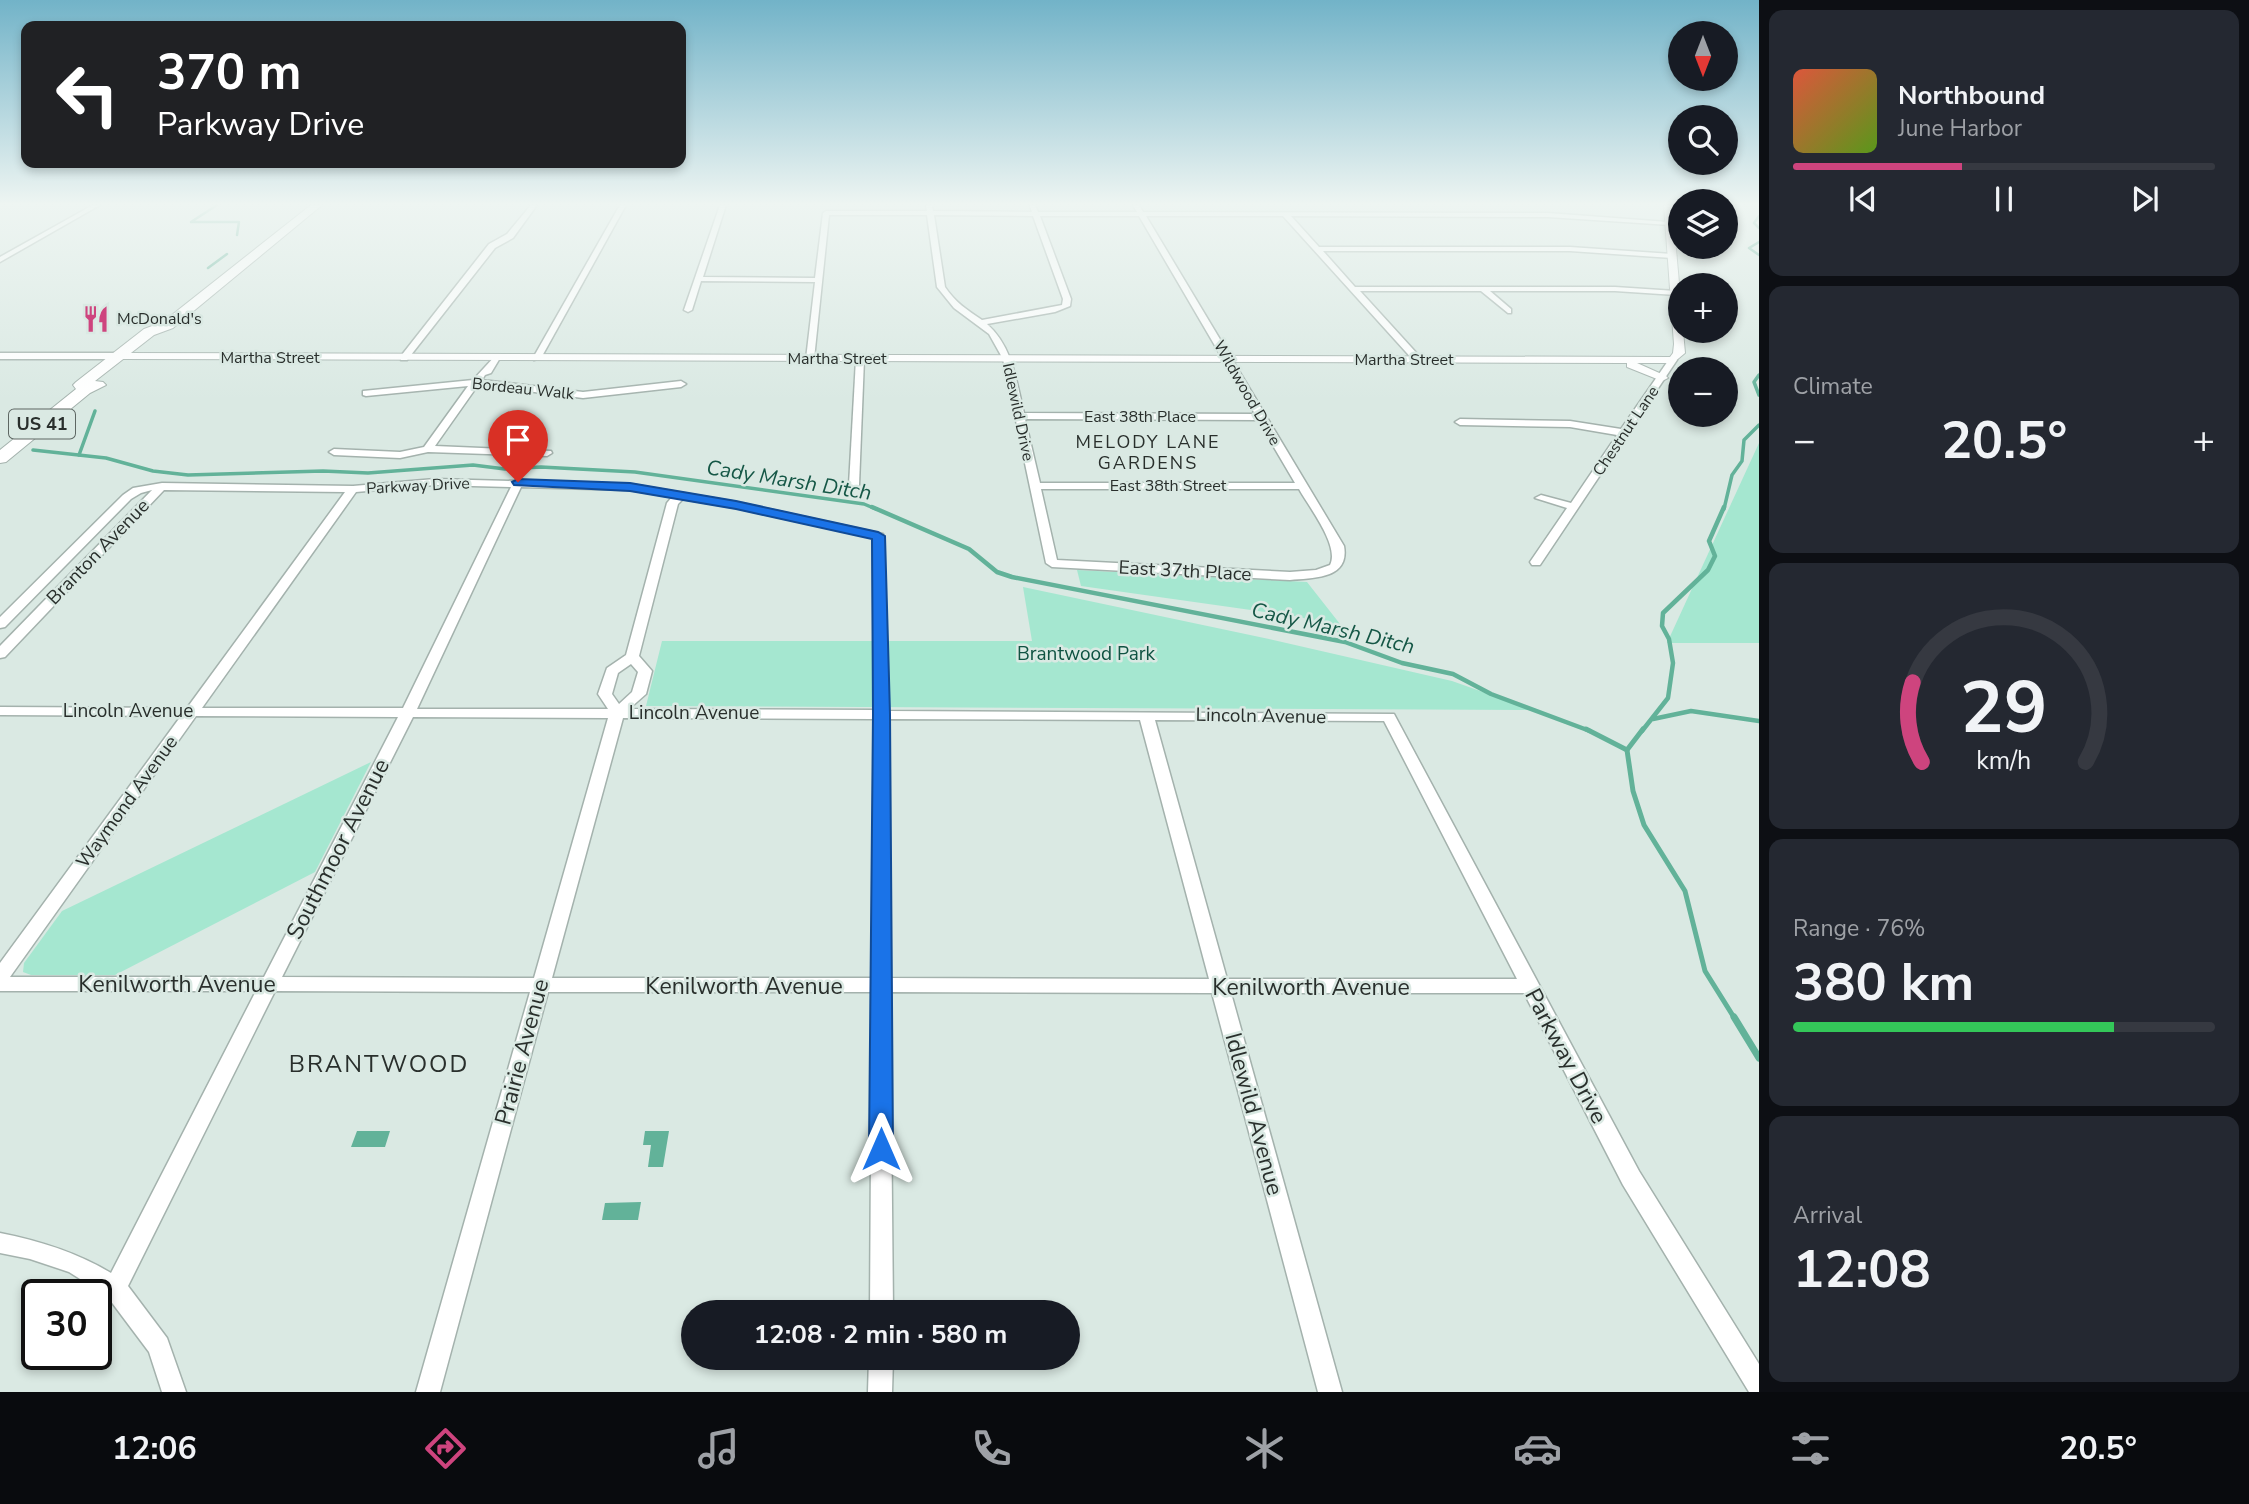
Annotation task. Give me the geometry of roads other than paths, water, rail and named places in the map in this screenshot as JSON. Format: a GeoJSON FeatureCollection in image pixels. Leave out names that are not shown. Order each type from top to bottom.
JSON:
{"type":"FeatureCollection","features":[{"type":"Feature","properties":{"kind":"highway","name":"US 41"},"geometry":{"type":"LineString","coordinates":[[85,390],[81,385],[149,332],[168,325],[236,270]]}},
{"type":"Feature","properties":{"kind":"highway","name":"US 41"},"geometry":{"type":"LineString","coordinates":[[0,458],[85,390],[100,385],[135,358],[167,332],[168,325]]}},
{"type":"Feature","properties":{"kind":"street"},"geometry":{"type":"LineString","coordinates":[[404,358],[473,270]]}},
{"type":"Feature","properties":{"kind":"street"},"geometry":{"type":"LineString","coordinates":[[537,358],[586,270]]}},
{"type":"Feature","properties":{"kind":"street"},"geometry":{"type":"LineString","coordinates":[[688,310],[702,270]]}},
{"type":"Feature","properties":{"kind":"street"},"geometry":{"type":"LineString","coordinates":[[810,359],[819,270]]}},
{"type":"Feature","properties":{"kind":"street","name":"Idlewild Drive"},"geometry":{"type":"LineString","coordinates":[[939,270],[941,287],[947,299],[955,307],[984,322],[1001,343],[1007,359],[1052,563]]}},
{"type":"Feature","properties":{"kind":"street"},"geometry":{"type":"LineString","coordinates":[[984,322],[1066,306],[1067,299],[1056,270]]}},
{"type":"Feature","properties":{"kind":"street","name":"Wildwood Drive"},"geometry":{"type":"LineString","coordinates":[[1174,270],[1338,546],[1340,557],[1335,567],[1318,574]]}},
{"type":"Feature","properties":{"kind":"street"},"geometry":{"type":"LineString","coordinates":[[1336,270],[1418,360]]}},
{"type":"Feature","properties":{"kind":"street"},"geometry":{"type":"LineString","coordinates":[[699,279],[818,280]]}},
{"type":"Feature","properties":{"kind":"street"},"geometry":{"type":"LineString","coordinates":[[1353,289],[1615,289],[1668,292]]}},
{"type":"Feature","properties":{"kind":"street"},"geometry":{"type":"LineString","coordinates":[[1483,289],[1508,311]]}},
{"type":"Feature","properties":{"kind":"street","name":"Martha Street"},"geometry":{"type":"LineString","coordinates":[[0,356],[1668,360]]}},
{"type":"Feature","properties":{"kind":"street"},"geometry":{"type":"LineString","coordinates":[[428,449],[479,377],[488,371],[491,358]]}},
{"type":"Feature","properties":{"kind":"street"},"geometry":{"type":"LineString","coordinates":[[854,485],[860,359]]}},
{"type":"Feature","properties":{"kind":"street"},"geometry":{"type":"LineString","coordinates":[[1614,360],[1662,377]]}},
{"type":"Feature","properties":{"kind":"street","name":"Chestnut Lane"},"geometry":{"type":"LineString","coordinates":[[1536,562],[1668,368]]}},
{"type":"Feature","properties":{"kind":"street","name":"Bordeau Walk"},"geometry":{"type":"LineString","coordinates":[[366,393],[479,377],[583,395],[681,384]]}},
{"type":"Feature","properties":{"kind":"street","name":"East 38th Place"},"geometry":{"type":"LineString","coordinates":[[1019,416],[1261,417]]}},
{"type":"Feature","properties":{"kind":"street"},"geometry":{"type":"LineString","coordinates":[[1461,422],[1570,424],[1624,433]]}},
{"type":"Feature","properties":{"kind":"street"},"geometry":{"type":"LineString","coordinates":[[334,452],[387,455],[428,449],[468,453],[547,453]]}},
{"type":"Feature","properties":{"kind":"street","name":"Parkway Drive"},"geometry":{"type":"LineString","coordinates":[[162,486],[353,489],[435,482],[518,482],[630,487],[878,536],[881,714]]}},
{"type":"Feature","properties":{"kind":"street","name":"Southmoor Avenue"},"geometry":{"type":"LineString","coordinates":[[114,1288],[408,712],[518,482]]}},
{"type":"Feature","properties":{"kind":"street","name":"Branton Avenue"},"geometry":{"type":"LineString","coordinates":[[0,624],[127,497],[138,490],[162,486]]}},
{"type":"Feature","properties":{"kind":"street","name":"Branton Avenue"},"geometry":{"type":"LineString","coordinates":[[0,654],[162,486]]}},
{"type":"Feature","properties":{"kind":"street","name":"East 38th Street"},"geometry":{"type":"LineString","coordinates":[[1034,486],[1302,486]]}},
{"type":"Feature","properties":{"kind":"street","name":"Waymond Avenue"},"geometry":{"type":"LineString","coordinates":[[0,977],[353,489]]}},
{"type":"Feature","properties":{"kind":"street"},"geometry":{"type":"LineString","coordinates":[[617,712],[605,694],[612,671],[632,657],[673,503],[681,495]]}},
{"type":"Feature","properties":{"kind":"street"},"geometry":{"type":"LineString","coordinates":[[1541,498],[1574,507]]}},
{"type":"Feature","properties":{"kind":"street","name":"East 37th Place"},"geometry":{"type":"LineString","coordinates":[[1052,563],[1290,576],[1318,574]]}},
{"type":"Feature","properties":{"kind":"street","name":"Prairie Avenue"},"geometry":{"type":"LineString","coordinates":[[428,1392],[617,712],[639,694],[645,671],[632,657]]}},
{"type":"Feature","properties":{"kind":"street","name":"Lincoln Avenue"},"geometry":{"type":"LineString","coordinates":[[0,710],[1389,717]]}},
{"type":"Feature","properties":{"kind":"street"},"geometry":{"type":"LineString","coordinates":[[881,714],[881,1300]]}},
{"type":"Feature","properties":{"kind":"street","name":"Idlewild Avenue"},"geometry":{"type":"LineString","coordinates":[[1146,715],[1330,1392]]}},
{"type":"Feature","properties":{"kind":"street","name":"Parkway Drive"},"geometry":{"type":"LineString","coordinates":[[1389,717],[1631,1178],[1759,1386]]}},
{"type":"Feature","properties":{"kind":"street","name":"Kenilworth Avenue"},"geometry":{"type":"LineString","coordinates":[[0,984],[1529,986]]}},
{"type":"Feature","properties":{"kind":"street"},"geometry":{"type":"LineString","coordinates":[[0,1243],[30,1249],[75,1264],[114,1288],[159,1346],[174,1392]]}},
{"type":"Feature","properties":{"kind":"street"},"geometry":{"type":"LineString","coordinates":[[880,1392],[881,1370]]}},
{"type":"Feature","properties":{"kind":"waterway"},"geometry":{"type":"LineString","coordinates":[[1759,375],[1754,382],[1759,395]]}},
{"type":"Feature","properties":{"kind":"waterway"},"geometry":{"type":"LineString","coordinates":[[79,455],[95,411]]}},
{"type":"Feature","properties":{"kind":"waterway"},"geometry":{"type":"LineString","coordinates":[[1724,509],[1732,475],[1742,461],[1744,440],[1759,425]]}},
{"type":"Feature","properties":{"kind":"waterway","name":"Cady Marsh Ditch"},"geometry":{"type":"LineString","coordinates":[[33,450],[106,458],[153,471],[188,475],[323,471],[368,473],[473,465],[505,469],[541,467],[635,472],[864,504],[876,509]]}},
{"type":"Feature","properties":{"kind":"waterway","name":"Cady Marsh Ditch"},"geometry":{"type":"LineString","coordinates":[[872,507],[969,549],[997,572],[1012,577],[1345,642],[1402,663],[1453,674],[1491,694],[1590,731]]}},
{"type":"Feature","properties":{"kind":"waterway"},"geometry":{"type":"LineString","coordinates":[[1642,731],[1668,698],[1673,663],[1669,639],[1662,626],[1663,613],[1708,570],[1715,556],[1709,541],[1724,507]]}},
{"type":"Feature","properties":{"kind":"waterway"},"geometry":{"type":"LineString","coordinates":[[1653,719],[1691,711],[1759,721]]}},
{"type":"Feature","properties":{"kind":"waterway","name":"Cady Marsh Ditch"},"geometry":{"type":"LineString","coordinates":[[1586,729],[1590,731]]}},
{"type":"Feature","properties":{"kind":"waterway"},"geometry":{"type":"LineString","coordinates":[[1627,750],[1643,729]]}},
{"type":"Feature","properties":{"kind":"waterway","name":"Cady Marsh Ditch"},"geometry":{"type":"LineString","coordinates":[[1590,731],[1627,750]]}},
{"type":"Feature","properties":{"kind":"waterway"},"geometry":{"type":"LineString","coordinates":[[1627,750],[1633,791],[1644,825],[1685,891],[1705,971],[1735,1019]]}},
{"type":"Feature","properties":{"kind":"waterway"},"geometry":{"type":"LineString","coordinates":[[1734,1017],[1759,1058]]}},
{"type":"Feature","properties":{"kind":"place","name":"McDonald's"},"geometry":{"type":"Point","coordinates":[96,319]}},
{"type":"Feature","properties":{"kind":"district","name":"MELODY LANE GARDENS"},"geometry":{"type":"Point","coordinates":[1148,452]}},
{"type":"Feature","properties":{"kind":"district","name":"BRANTWOOD"},"geometry":{"type":"Point","coordinates":[379,1064]}},
{"type":"Feature","properties":{"kind":"park label","name":"Brantwood Park"},"geometry":{"type":"Point","coordinates":[1086,654]}}]}
